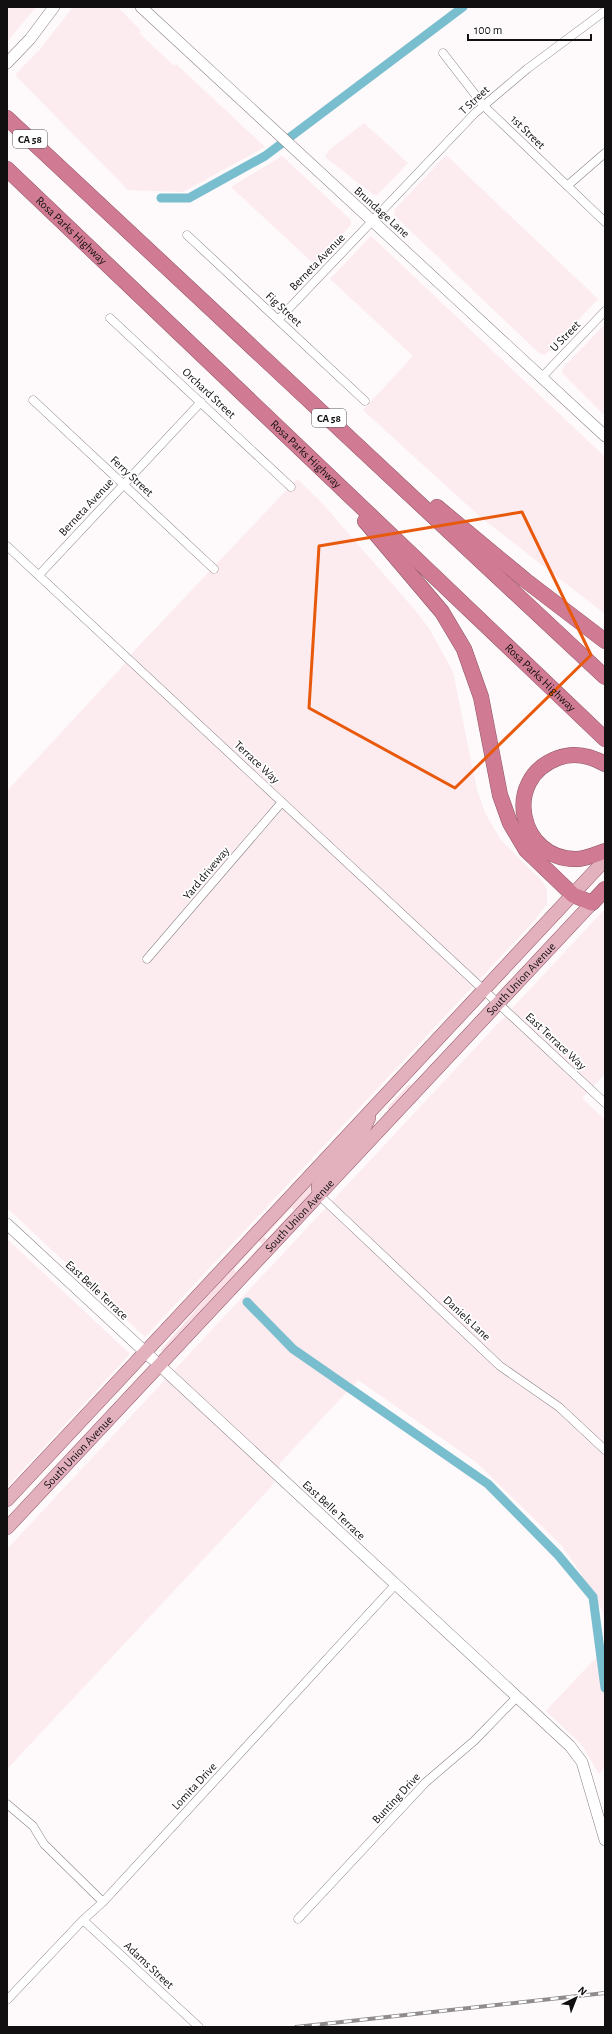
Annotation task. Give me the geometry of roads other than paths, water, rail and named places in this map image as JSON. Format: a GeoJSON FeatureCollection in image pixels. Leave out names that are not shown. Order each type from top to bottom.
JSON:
{"type":"FeatureCollection","features":[{"type":"Feature","properties":{"kind":"highway","name":"CA 58"},"geometry":{"type":"LineString","coordinates":[[7,118],[605,677]]}},
{"type":"Feature","properties":{"kind":"highway","name":"Rosa Parks Highway"},"geometry":{"type":"LineString","coordinates":[[7,169],[605,739]]}},
{"type":"Feature","properties":{"kind":"highway"},"geometry":{"type":"LineString","coordinates":[[343,432],[525,580],[605,641]]}},
{"type":"Feature","properties":{"kind":"highway"},"geometry":{"type":"LineString","coordinates":[[311,458],[429,596],[454,630],[464,649],[479,691],[500,795],[510,823],[526,850],[573,895],[592,903],[605,889]]}},
{"type":"Feature","properties":{"kind":"highway"},"geometry":{"type":"LineString","coordinates":[[605,764],[586,756],[570,755],[554,759],[541,767],[529,780],[523,799],[525,819],[530,832],[540,845],[548,851],[558,856],[576,859],[605,850]]}},
{"type":"Feature","properties":{"kind":"main road","name":"South Union Avenue"},"geometry":{"type":"LineString","coordinates":[[7,1528],[319,1195],[491,997],[573,895],[605,860]]}},
{"type":"Feature","properties":{"kind":"main road","name":"South Union Avenue"},"geometry":{"type":"LineString","coordinates":[[7,1500],[371,1111],[592,903]]}},
{"type":"Feature","properties":{"kind":"main road"},"geometry":{"type":"LineString","coordinates":[[319,1195],[318,1186],[320,1181],[362,1134],[371,1111]]}},
{"type":"Feature","properties":{"kind":"street"},"geometry":{"type":"LineString","coordinates":[[7,63],[30,39],[54,7]]}},
{"type":"Feature","properties":{"kind":"street","name":"Brundage Lane"},"geometry":{"type":"LineString","coordinates":[[141,7],[605,436]]}},
{"type":"Feature","properties":{"kind":"street","name":"T Street"},"geometry":{"type":"LineString","coordinates":[[373,221],[453,136],[484,106],[527,70],[605,11]]}},
{"type":"Feature","properties":{"kind":"street","name":"1st Street"},"geometry":{"type":"LineString","coordinates":[[443,53],[484,106],[605,222]]}},
{"type":"Feature","properties":{"kind":"street"},"geometry":{"type":"LineString","coordinates":[[567,186],[605,153]]}},
{"type":"Feature","properties":{"kind":"street","name":"Berneta Avenue"},"geometry":{"type":"LineString","coordinates":[[278,320],[373,221]]}},
{"type":"Feature","properties":{"kind":"street","name":"Fig Street"},"geometry":{"type":"LineString","coordinates":[[187,236],[364,401]]}},
{"type":"Feature","properties":{"kind":"street","name":"U Street"},"geometry":{"type":"LineString","coordinates":[[542,377],[605,311]]}},
{"type":"Feature","properties":{"kind":"street","name":"Orchard Street"},"geometry":{"type":"LineString","coordinates":[[110,318],[291,487]]}},
{"type":"Feature","properties":{"kind":"street","name":"Ferry Street"},"geometry":{"type":"LineString","coordinates":[[33,400],[214,569]]}},
{"type":"Feature","properties":{"kind":"street","name":"Berneta Avenue"},"geometry":{"type":"LineString","coordinates":[[38,576],[201,402]]}},
{"type":"Feature","properties":{"kind":"street","name":"Terrace Way"},"geometry":{"type":"LineString","coordinates":[[7,546],[491,997]]}},
{"type":"Feature","properties":{"kind":"street","name":"Yard driveway"},"geometry":{"type":"LineString","coordinates":[[147,959],[282,802]]}},
{"type":"Feature","properties":{"kind":"street","name":"East Terrace Way"},"geometry":{"type":"LineString","coordinates":[[491,997],[605,1103]]}},
{"type":"Feature","properties":{"kind":"street","name":"Daniels Lane"},"geometry":{"type":"LineString","coordinates":[[319,1195],[500,1366],[559,1407],[605,1450]]}},
{"type":"Feature","properties":{"kind":"street","name":"East Belle Terrace"},"geometry":{"type":"LineString","coordinates":[[7,1224],[516,1698],[570,1746],[582,1762],[605,1840]]}},
{"type":"Feature","properties":{"kind":"street","name":"Lomita Drive"},"geometry":{"type":"LineString","coordinates":[[7,2000],[83,1920],[103,1902],[395,1585]]}},
{"type":"Feature","properties":{"kind":"street","name":"Bunting Drive"},"geometry":{"type":"LineString","coordinates":[[298,1919],[426,1782],[474,1741],[516,1698]]}},
{"type":"Feature","properties":{"kind":"street"},"geometry":{"type":"LineString","coordinates":[[7,1804],[33,1826],[44,1844],[103,1902]]}},
{"type":"Feature","properties":{"kind":"street","name":"Adams Street"},"geometry":{"type":"LineString","coordinates":[[83,1920],[198,2027]]}},
{"type":"Feature","properties":{"kind":"waterway"},"geometry":{"type":"LineString","coordinates":[[161,198],[189,198],[265,156],[463,7]]}},
{"type":"Feature","properties":{"kind":"waterway"},"geometry":{"type":"LineString","coordinates":[[247,1302],[293,1349],[488,1484],[558,1555],[593,1597],[605,1688]]}},
{"type":"Feature","properties":{"kind":"railway"},"geometry":{"type":"LineString","coordinates":[[296,2027],[605,1993]]}}]}
